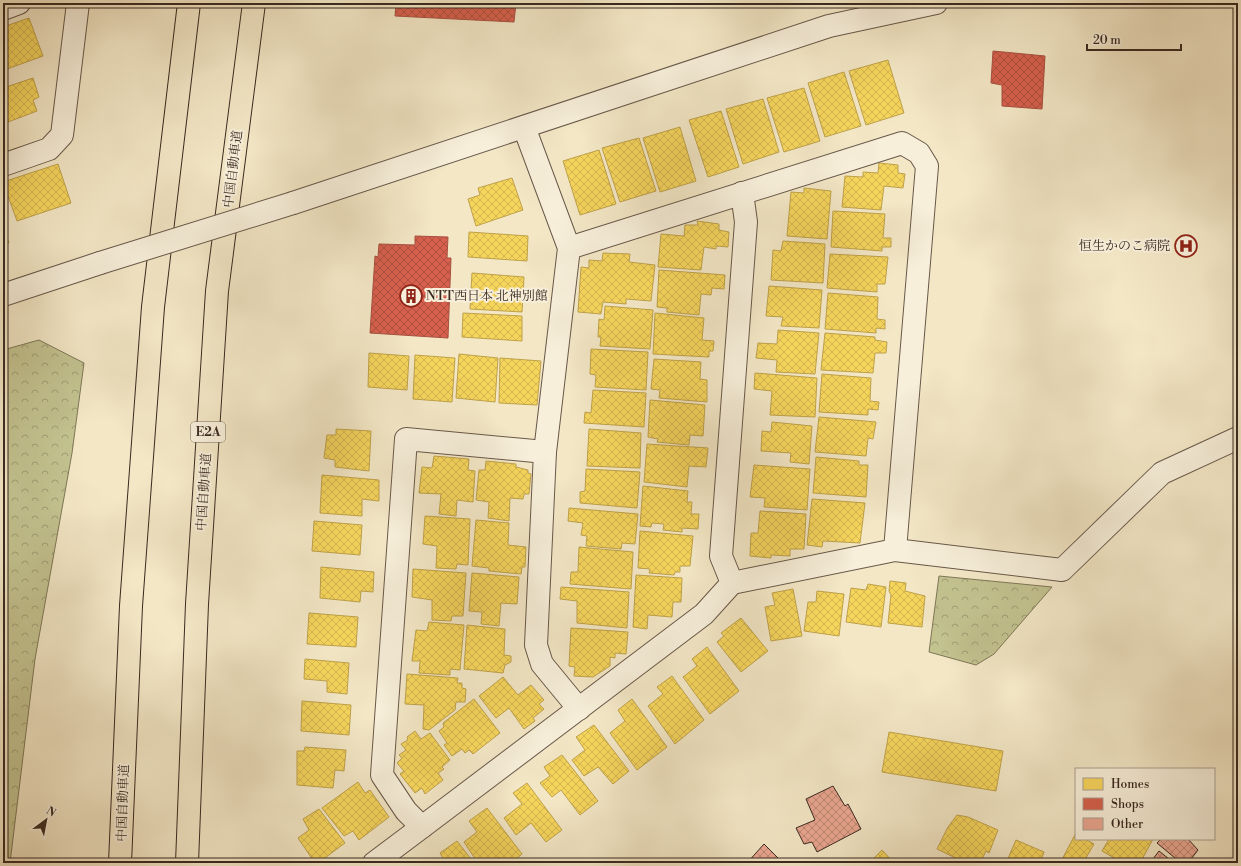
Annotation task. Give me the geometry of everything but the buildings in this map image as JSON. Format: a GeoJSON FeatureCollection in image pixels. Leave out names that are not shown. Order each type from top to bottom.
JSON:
{"type":"FeatureCollection","features":[{"type":"Feature","properties":{"kind":"highway","name":"中国自動車道"},"geometry":{"type":"LineString","coordinates":[[120,863],[130,606],[153,307],[189,3]]}},
{"type":"Feature","properties":{"kind":"highway","name":"中国自動車道"},"geometry":{"type":"LineString","coordinates":[[187,863],[197,604],[217,291],[254,3]]}},
{"type":"Feature","properties":{"kind":"street"},"geometry":{"type":"LineString","coordinates":[[3,9],[19,3]]}},
{"type":"Feature","properties":{"kind":"street"},"geometry":{"type":"LineString","coordinates":[[3,165],[49,149],[62,135],[78,3]]}},
{"type":"Feature","properties":{"kind":"street"},"geometry":{"type":"LineString","coordinates":[[3,295],[100,263],[293,204],[829,26],[936,3]]}},
{"type":"Feature","properties":{"kind":"street"},"geometry":{"type":"LineString","coordinates":[[524,127],[569,248],[545,452],[536,645],[542,664],[579,709]]}},
{"type":"Feature","properties":{"kind":"street"},"geometry":{"type":"LineString","coordinates":[[569,248],[902,143],[919,153],[927,166],[895,550]]}},
{"type":"Feature","properties":{"kind":"street"},"geometry":{"type":"LineString","coordinates":[[732,583],[721,556],[746,222],[742,193]]}},
{"type":"Feature","properties":{"kind":"street"},"geometry":{"type":"LineString","coordinates":[[374,863],[704,614],[732,583],[895,550],[1062,570],[1162,473],[1238,438]]}},
{"type":"Feature","properties":{"kind":"street"},"geometry":{"type":"LineString","coordinates":[[422,827],[406,811],[382,775],[406,439],[545,452]]}},
{"type":"Feature","properties":{"kind":"green space"},"geometry":{"type":"Polygon","coordinates":[[[39,340],[84,363],[72,453],[35,659],[10,863],[3,863],[3,350],[39,340]]]}},
{"type":"Feature","properties":{"kind":"green space"},"geometry":{"type":"Polygon","coordinates":[[[939,576],[1052,587],[994,654],[976,665],[929,652],[939,576]]]}},
{"type":"Feature","properties":{"kind":"place","name":"恒生かのこ病院"},"geometry":{"type":"Point","coordinates":[1186,246]}},
{"type":"Feature","properties":{"kind":"place","name":"NTT西日本 北神別館"},"geometry":{"type":"Point","coordinates":[411,296]}}]}
